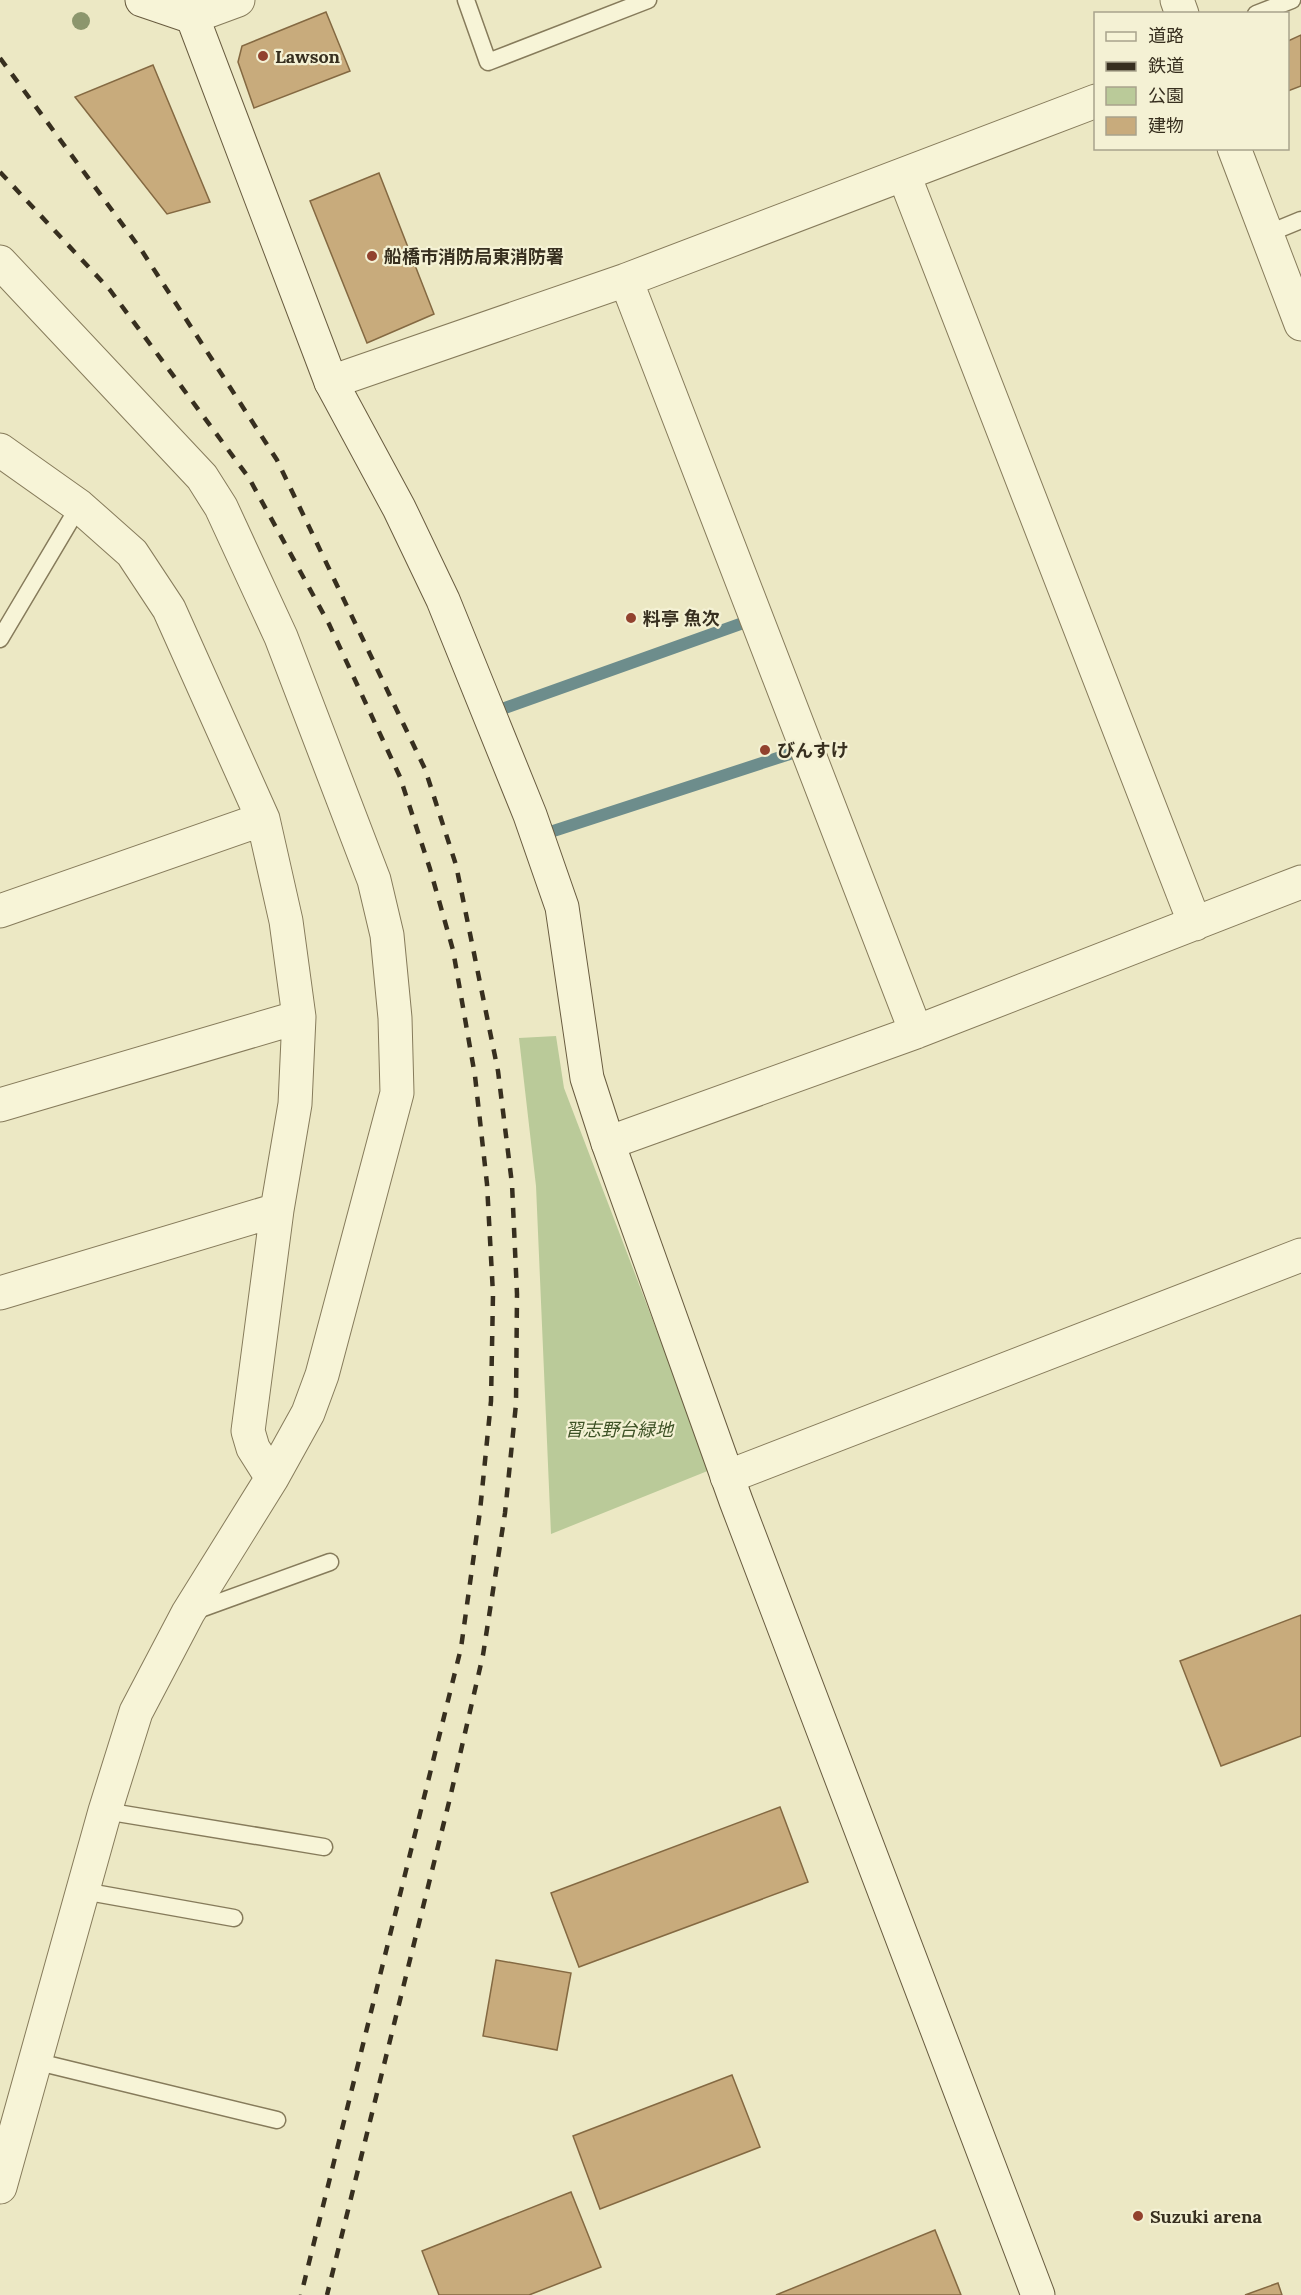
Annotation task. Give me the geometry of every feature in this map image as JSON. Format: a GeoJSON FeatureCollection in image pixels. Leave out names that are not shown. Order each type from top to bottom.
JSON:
{"type":"FeatureCollection","features":[{"type":"Feature","properties":{"kind":"street"},"geometry":{"type":"LineString","coordinates":[[142,0],[189,9],[238,0]]}},
{"type":"Feature","properties":{"kind":"street"},"geometry":{"type":"LineString","coordinates":[[189,9],[332,382],[399,508],[442,600],[530,815],[562,907],[586,1078],[608,1143],[727,1477],[1038,2295]]}},
{"type":"Feature","properties":{"kind":"street"},"geometry":{"type":"LineString","coordinates":[[332,382],[626,280],[1094,101]]}},
{"type":"Feature","properties":{"kind":"street"},"geometry":{"type":"LineString","coordinates":[[1235,150],[1301,324]]}},
{"type":"Feature","properties":{"kind":"street"},"geometry":{"type":"LineString","coordinates":[[904,175],[1196,924]]}},
{"type":"Feature","properties":{"kind":"street"},"geometry":{"type":"LineString","coordinates":[[0,262],[202,477],[221,507],[281,637],[374,880],[387,935],[397,1093],[322,1375],[308,1413],[272,1478],[188,1613],[136,1712],[105,1810],[0,2187]]}},
{"type":"Feature","properties":{"kind":"street"},"geometry":{"type":"LineString","coordinates":[[626,280],[916,1032]]}},
{"type":"Feature","properties":{"kind":"street"},"geometry":{"type":"LineString","coordinates":[[0,450],[79,506],[132,553],[169,609],[263,819],[286,921],[299,1017],[295,1104],[277,1210],[248,1431],[253,1448],[272,1478]]}},
{"type":"Feature","properties":{"kind":"street"},"geometry":{"type":"LineString","coordinates":[[0,911],[263,819]]}},
{"type":"Feature","properties":{"kind":"street"},"geometry":{"type":"LineString","coordinates":[[608,1143],[916,1032],[1301,882]]}},
{"type":"Feature","properties":{"kind":"street"},"geometry":{"type":"LineString","coordinates":[[0,1105],[299,1017]]}},
{"type":"Feature","properties":{"kind":"street"},"geometry":{"type":"LineString","coordinates":[[0,1293],[277,1210]]}},
{"type":"Feature","properties":{"kind":"street"},"geometry":{"type":"LineString","coordinates":[[727,1477],[1301,1255]]}},
{"type":"Feature","properties":{"kind":"lane"},"geometry":{"type":"LineString","coordinates":[[466,0],[488,62],[648,0]]}},
{"type":"Feature","properties":{"kind":"lane"},"geometry":{"type":"LineString","coordinates":[[1261,12],[1292,0]]}},
{"type":"Feature","properties":{"kind":"lane"},"geometry":{"type":"LineString","coordinates":[[1267,234],[1301,220]]}},
{"type":"Feature","properties":{"kind":"lane"},"geometry":{"type":"LineString","coordinates":[[0,639],[79,506]]}},
{"type":"Feature","properties":{"kind":"lane"},"geometry":{"type":"LineString","coordinates":[[188,1613],[330,1562]]}},
{"type":"Feature","properties":{"kind":"lane"},"geometry":{"type":"LineString","coordinates":[[105,1810],[324,1847]]}},
{"type":"Feature","properties":{"kind":"lane"},"geometry":{"type":"LineString","coordinates":[[83,1891],[234,1918]]}},
{"type":"Feature","properties":{"kind":"lane"},"geometry":{"type":"LineString","coordinates":[[34,2061],[277,2120]]}},
{"type":"Feature","properties":{"kind":"green space","name":"習志野台緑地"},"geometry":{"type":"Polygon","coordinates":[[[556,1036],[564,1088],[710,1470],[551,1534],[536,1186],[519,1038],[556,1036]]]}},
{"type":"Feature","properties":{"kind":"building"},"geometry":{"type":"Polygon","coordinates":[[[326,12],[350,71],[254,108],[238,62],[242,46],[326,12]]]}},
{"type":"Feature","properties":{"kind":"building"},"geometry":{"type":"Polygon","coordinates":[[[1301,35],[1301,86],[1289,91],[1289,41],[1301,35]]]}},
{"type":"Feature","properties":{"kind":"building"},"geometry":{"type":"Polygon","coordinates":[[[153,65],[210,202],[167,214],[75,97],[153,65]]]}},
{"type":"Feature","properties":{"kind":"building"},"geometry":{"type":"Polygon","coordinates":[[[379,173],[434,314],[367,343],[310,201],[379,173]]]}},
{"type":"Feature","properties":{"kind":"building"},"geometry":{"type":"Polygon","coordinates":[[[1301,1615],[1301,1736],[1221,1766],[1180,1661],[1301,1615]]]}},
{"type":"Feature","properties":{"kind":"building"},"geometry":{"type":"Polygon","coordinates":[[[780,1807],[808,1882],[579,1967],[551,1893],[780,1807]]]}},
{"type":"Feature","properties":{"kind":"building"},"geometry":{"type":"Polygon","coordinates":[[[496,1960],[571,1973],[557,2050],[483,2036],[496,1960]]]}},
{"type":"Feature","properties":{"kind":"building"},"geometry":{"type":"Polygon","coordinates":[[[732,2075],[760,2147],[600,2209],[573,2136],[732,2075]]]}},
{"type":"Feature","properties":{"kind":"building"},"geometry":{"type":"Polygon","coordinates":[[[571,2192],[601,2267],[529,2295],[439,2295],[422,2251],[571,2192]]]}},
{"type":"Feature","properties":{"kind":"building"},"geometry":{"type":"Polygon","coordinates":[[[935,2230],[961,2295],[776,2295],[935,2230]]]}},
{"type":"Feature","properties":{"kind":"building"},"geometry":{"type":"Polygon","coordinates":[[[1278,2283],[1282,2295],[1245,2295],[1278,2283]]]}},
{"type":"Feature","properties":{"kind":"waterway"},"geometry":{"type":"LineString","coordinates":[[491,713],[743,623]]}},
{"type":"Feature","properties":{"kind":"waterway"},"geometry":{"type":"LineString","coordinates":[[538,836],[802,750]]}},
{"type":"Feature","properties":{"kind":"railway"},"geometry":{"type":"LineString","coordinates":[[0,58],[142,251],[277,460],[425,769],[456,865],[498,1071],[512,1184],[517,1294],[516,1404],[505,1513],[483,1655],[450,1798],[327,2295]]}},
{"type":"Feature","properties":{"kind":"railway"},"geometry":{"type":"LineString","coordinates":[[0,172],[110,290],[249,478],[329,624],[400,777],[430,869],[453,950],[475,1076],[487,1184],[493,1294],[491,1401],[480,1511],[461,1648],[301,2295]]}},
{"type":"Feature","properties":{"kind":"place","name":"Lawson"},"geometry":{"type":"Point","coordinates":[263,56]}},
{"type":"Feature","properties":{"kind":"place","name":"船橋市消防局東消防署"},"geometry":{"type":"Point","coordinates":[372,256]}},
{"type":"Feature","properties":{"kind":"place","name":"料亭 魚次"},"geometry":{"type":"Point","coordinates":[631,618]}},
{"type":"Feature","properties":{"kind":"place","name":"びんすけ"},"geometry":{"type":"Point","coordinates":[765,750]}},
{"type":"Feature","properties":{"kind":"place","name":"Suzuki arena"},"geometry":{"type":"Point","coordinates":[1138,2216]}}]}
